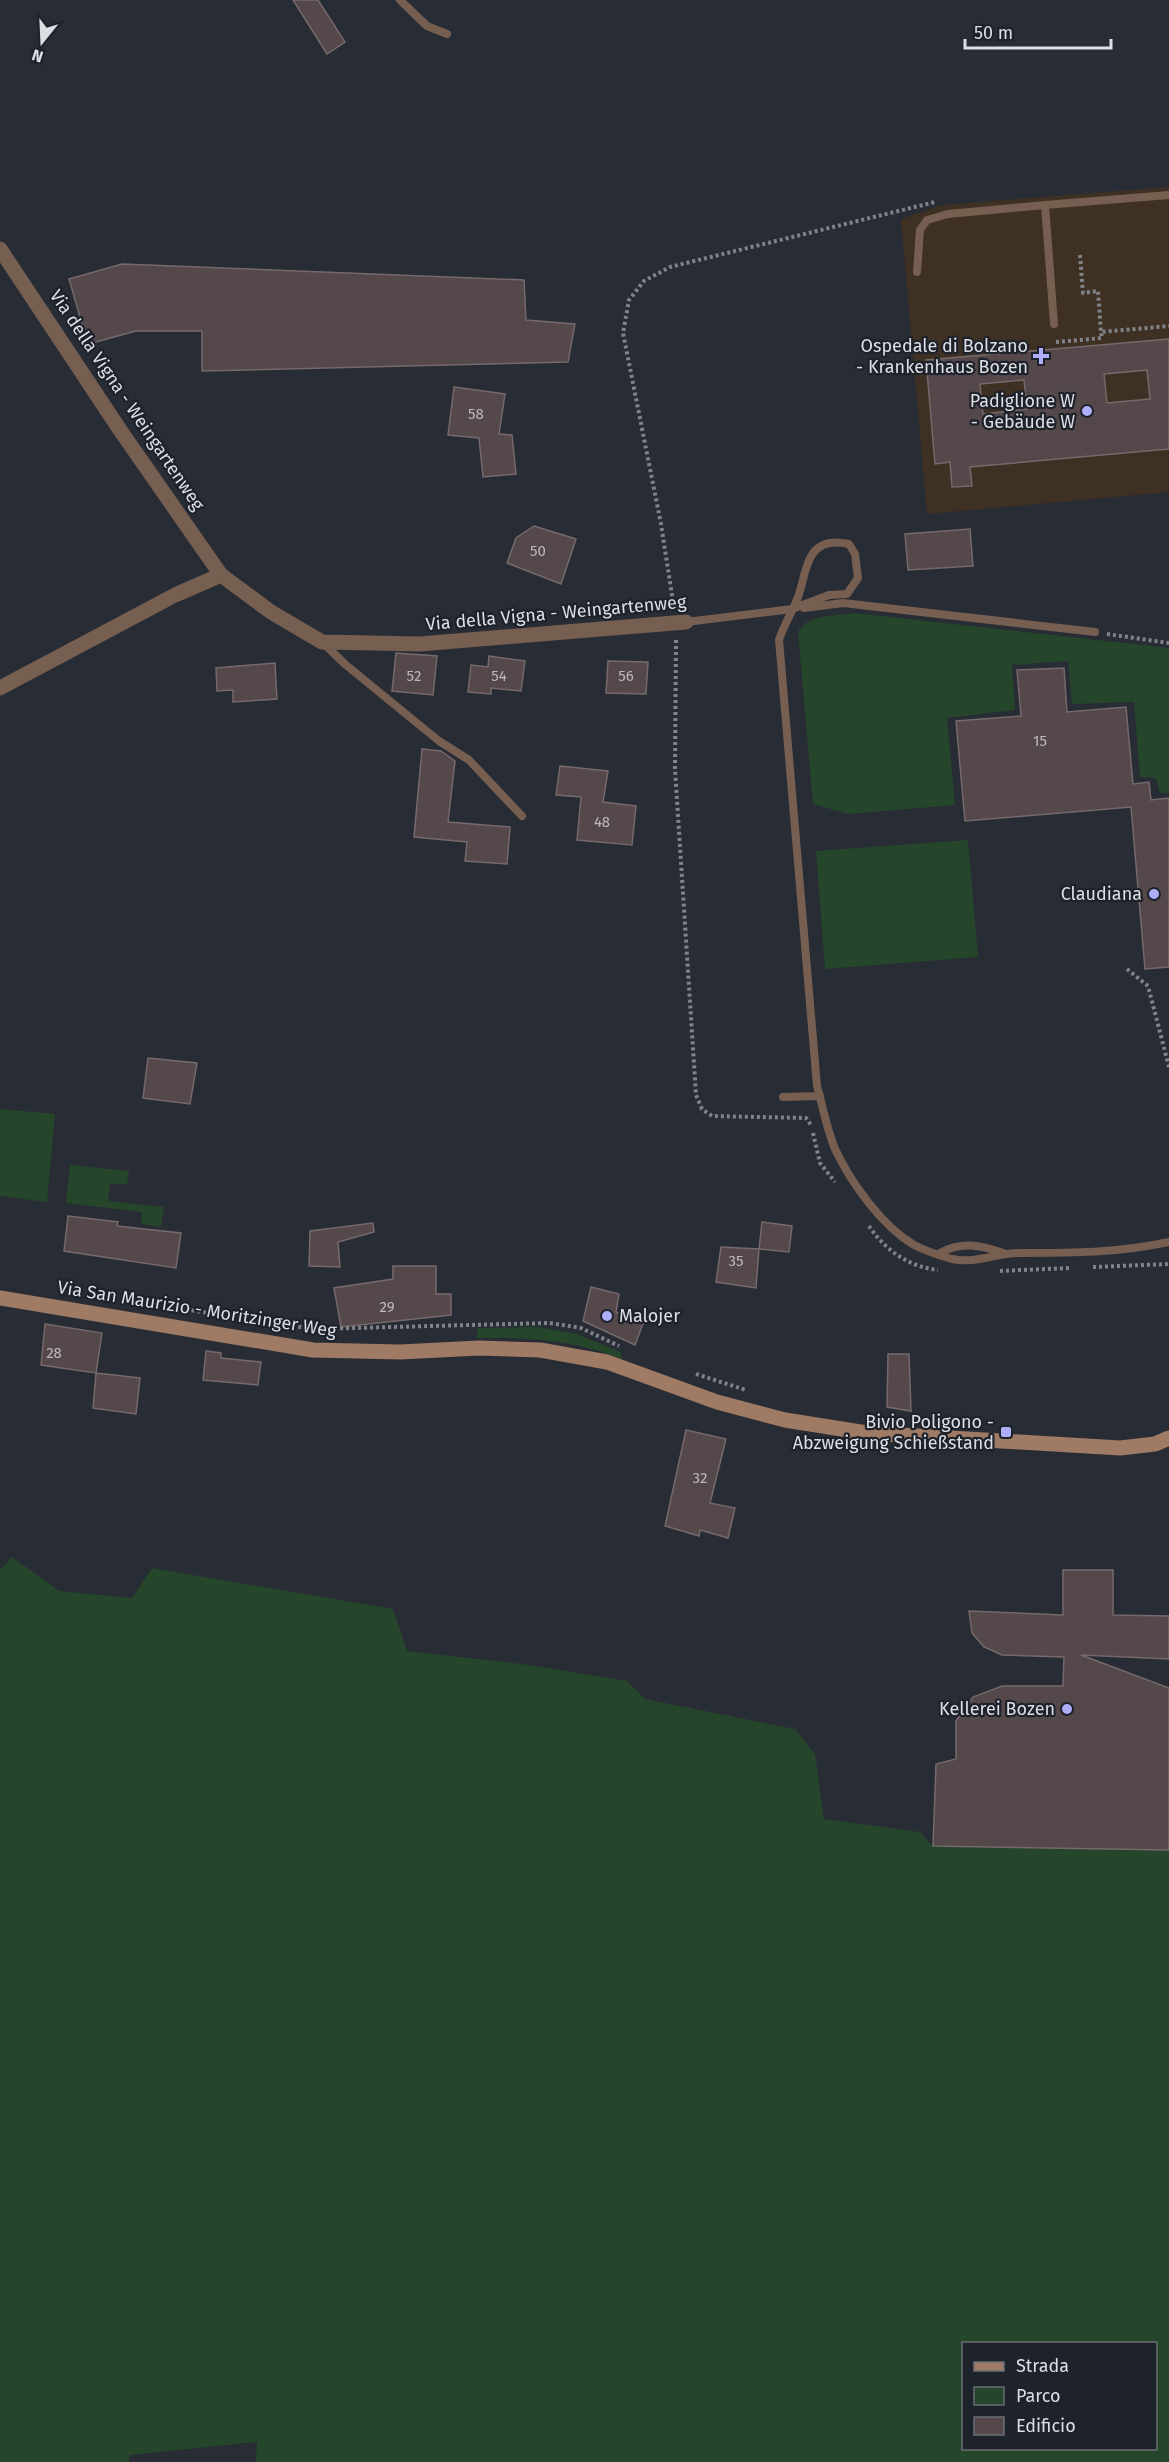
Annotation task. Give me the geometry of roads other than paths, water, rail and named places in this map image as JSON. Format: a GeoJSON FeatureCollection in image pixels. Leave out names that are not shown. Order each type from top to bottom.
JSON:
{"type":"FeatureCollection","features":[{"type":"Feature","properties":{"kind":"main road","name":"Via San Maurizio - Moritzinger Weg"},"geometry":{"type":"LineString","coordinates":[[0,1298],[313,1350],[400,1352],[479,1348],[540,1350],[607,1362],[717,1402],[785,1420],[867,1433],[1120,1448],[1164,1442]]}},
{"type":"Feature","properties":{"kind":"street","name":"Via della Vigna - Weingartenweg"},"geometry":{"type":"LineString","coordinates":[[0,249],[120,430],[221,574],[271,612],[322,642],[420,644],[681,623]]}},
{"type":"Feature","properties":{"kind":"street"},"geometry":{"type":"LineString","coordinates":[[0,688],[175,595],[221,574]]}},
{"type":"Feature","properties":{"kind":"lane"},"geometry":{"type":"LineString","coordinates":[[400,0],[427,26],[447,34]]}},
{"type":"Feature","properties":{"kind":"lane"},"geometry":{"type":"LineString","coordinates":[[917,272],[920,230],[927,220],[948,214],[1169,195]]}},
{"type":"Feature","properties":{"kind":"lane"},"geometry":{"type":"LineString","coordinates":[[1045,205],[1054,324]]}},
{"type":"Feature","properties":{"kind":"lane"},"geometry":{"type":"LineString","coordinates":[[796,608],[830,595],[847,594],[853,587],[858,578],[855,554],[849,544],[838,542],[825,544],[812,554],[806,563],[796,608],[778,640],[800,908],[820,1096],[835,1150],[854,1181],[899,1234],[915,1246],[953,1259],[982,1260],[1004,1253]]}},
{"type":"Feature","properties":{"kind":"lane","name":"Via della Vigna - Weingartenweg"},"geometry":{"type":"LineString","coordinates":[[681,623],[843,603],[1095,632]]}},
{"type":"Feature","properties":{"kind":"lane","name":"Via della Vigna - Weingartenweg"},"geometry":{"type":"LineString","coordinates":[[322,642],[346,666],[439,741],[469,760],[522,816]]}},
{"type":"Feature","properties":{"kind":"lane"},"geometry":{"type":"LineString","coordinates":[[783,1097],[820,1096]]}},
{"type":"Feature","properties":{"kind":"lane"},"geometry":{"type":"LineString","coordinates":[[940,1253],[952,1246],[981,1245],[1004,1253],[1066,1254],[1147,1247],[1167,1242]]}},
{"type":"Feature","properties":{"kind":"place","name":"Ospedale di Bolzano - Krankenhaus Bozen"},"geometry":{"type":"Point","coordinates":[1041,356]}},
{"type":"Feature","properties":{"kind":"place","name":"Padiglione W - Gebäude W"},"geometry":{"type":"Point","coordinates":[1087,411]}},
{"type":"Feature","properties":{"kind":"place","name":"Claudiana"},"geometry":{"type":"Point","coordinates":[1154,894]}},
{"type":"Feature","properties":{"kind":"place","name":"Malojer"},"geometry":{"type":"Point","coordinates":[607,1316]}},
{"type":"Feature","properties":{"kind":"place","name":"Bivio Poligono - Abzweigung Schießstand"},"geometry":{"type":"Point","coordinates":[1006,1432]}},
{"type":"Feature","properties":{"kind":"place","name":"Kellerei Bozen"},"geometry":{"type":"Point","coordinates":[1067,1709]}}]}
